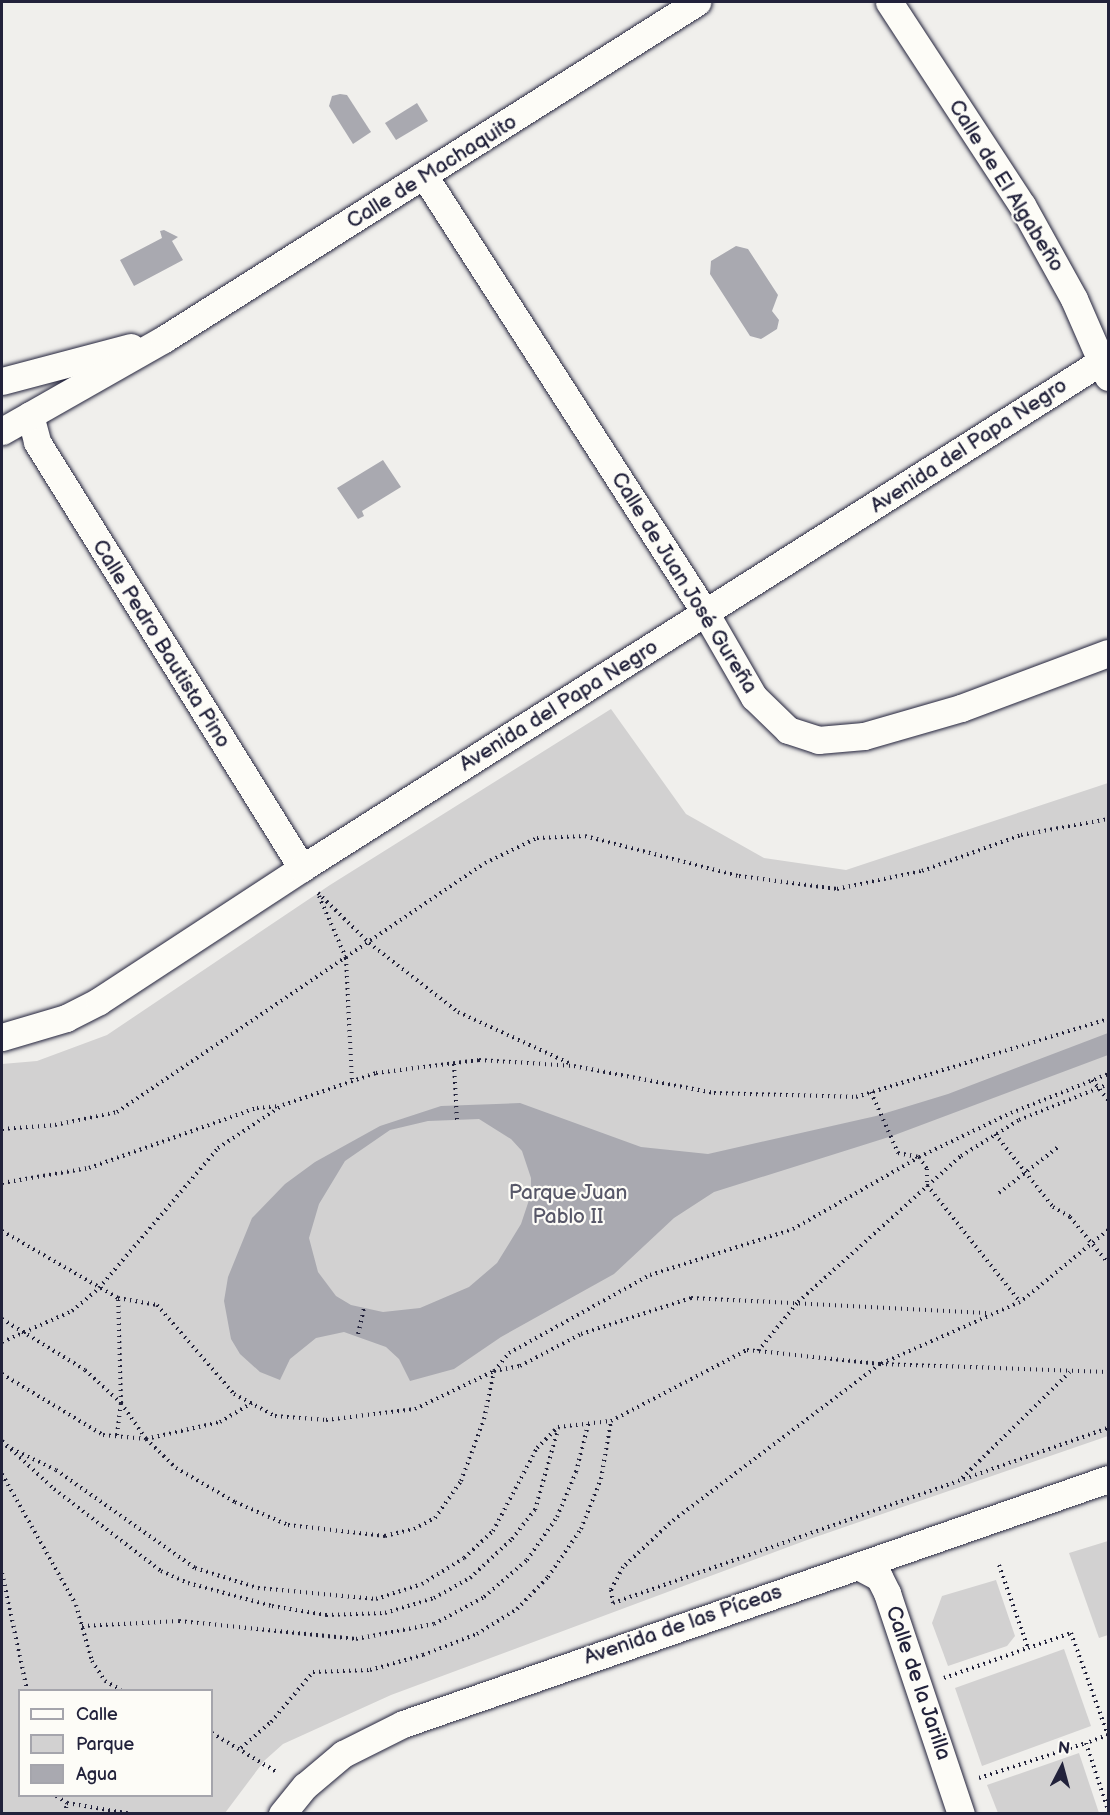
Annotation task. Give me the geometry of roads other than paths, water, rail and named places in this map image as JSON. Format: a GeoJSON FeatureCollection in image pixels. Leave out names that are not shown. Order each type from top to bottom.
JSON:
{"type":"FeatureCollection","features":[{"type":"Feature","properties":{"kind":"street","name":"Calle de Machaquito"},"geometry":{"type":"LineString","coordinates":[[2,430],[164,339],[425,177],[697,2]]}},
{"type":"Feature","properties":{"kind":"street","name":"Calle de El Algabeño"},"geometry":{"type":"LineString","coordinates":[[889,2],[1022,205],[1074,299],[1106,365]]}},
{"type":"Feature","properties":{"kind":"street","name":"Calle de Juan José Gureña"},"geometry":{"type":"LineString","coordinates":[[425,177],[706,614],[754,697],[788,730],[818,740],[864,736],[961,708],[1108,653]]}},
{"type":"Feature","properties":{"kind":"street","name":"Calle de Machaquito"},"geometry":{"type":"LineString","coordinates":[[2,381],[164,339]]}},
{"type":"Feature","properties":{"kind":"street","name":"Avenida del Papa Negro"},"geometry":{"type":"LineString","coordinates":[[2,1037],[66,1018],[99,1001],[302,868],[1106,365]]}},
{"type":"Feature","properties":{"kind":"street","name":"Calle Pedro Bautista Pino"},"geometry":{"type":"LineString","coordinates":[[30,415],[37,442],[302,868]]}},
{"type":"Feature","properties":{"kind":"street","name":"Avenida de las Píceas"},"geometry":{"type":"LineString","coordinates":[[282,1814],[305,1786],[343,1754],[402,1724],[632,1641],[858,1566],[1108,1479]]}},
{"type":"Feature","properties":{"kind":"street","name":"Calle de la Jarilla"},"geometry":{"type":"LineString","coordinates":[[858,1566],[879,1577],[887,1593],[961,1814]]}},
{"type":"Feature","properties":{"kind":"water"},"geometry":{"type":"Polygon","coordinates":[[[347,95],[371,132],[353,144],[329,106],[332,96],[347,95]]]}},
{"type":"Feature","properties":{"kind":"water"},"geometry":{"type":"Polygon","coordinates":[[[417,103],[428,121],[396,140],[385,123],[417,103]]]}},
{"type":"Feature","properties":{"kind":"water"},"geometry":{"type":"Polygon","coordinates":[[[164,230],[178,237],[172,241],[183,260],[134,286],[120,260],[162,238],[160,231],[164,230]]]}},
{"type":"Feature","properties":{"kind":"water"},"geometry":{"type":"Polygon","coordinates":[[[736,246],[748,249],[778,295],[772,311],[779,320],[777,329],[761,339],[750,336],[710,274],[711,261],[736,246]]]}},
{"type":"Feature","properties":{"kind":"water"},"geometry":{"type":"Polygon","coordinates":[[[383,460],[401,487],[362,511],[364,516],[358,519],[337,488],[383,460]]]}},
{"type":"Feature","properties":{"kind":"water"},"geometry":{"type":"Polygon","coordinates":[[[1108,1033],[1108,1055],[892,1136],[714,1192],[674,1218],[614,1274],[501,1337],[454,1369],[410,1381],[399,1359],[386,1347],[344,1332],[316,1338],[290,1359],[280,1380],[260,1372],[240,1354],[231,1339],[224,1301],[228,1277],[252,1218],[285,1184],[315,1162],[380,1126],[441,1106],[520,1103],[641,1147],[708,1154],[876,1116],[948,1094],[1108,1033]],[[479,1119],[428,1121],[390,1130],[345,1161],[319,1204],[309,1238],[318,1272],[336,1296],[351,1305],[383,1312],[420,1308],[469,1287],[497,1263],[521,1224],[531,1194],[531,1178],[522,1151],[511,1139],[479,1119]]]}},
{"type":"Feature","properties":{"kind":"park label","name":"Parque Juan Pablo II"},"geometry":{"type":"Point","coordinates":[568,1205]}}]}
